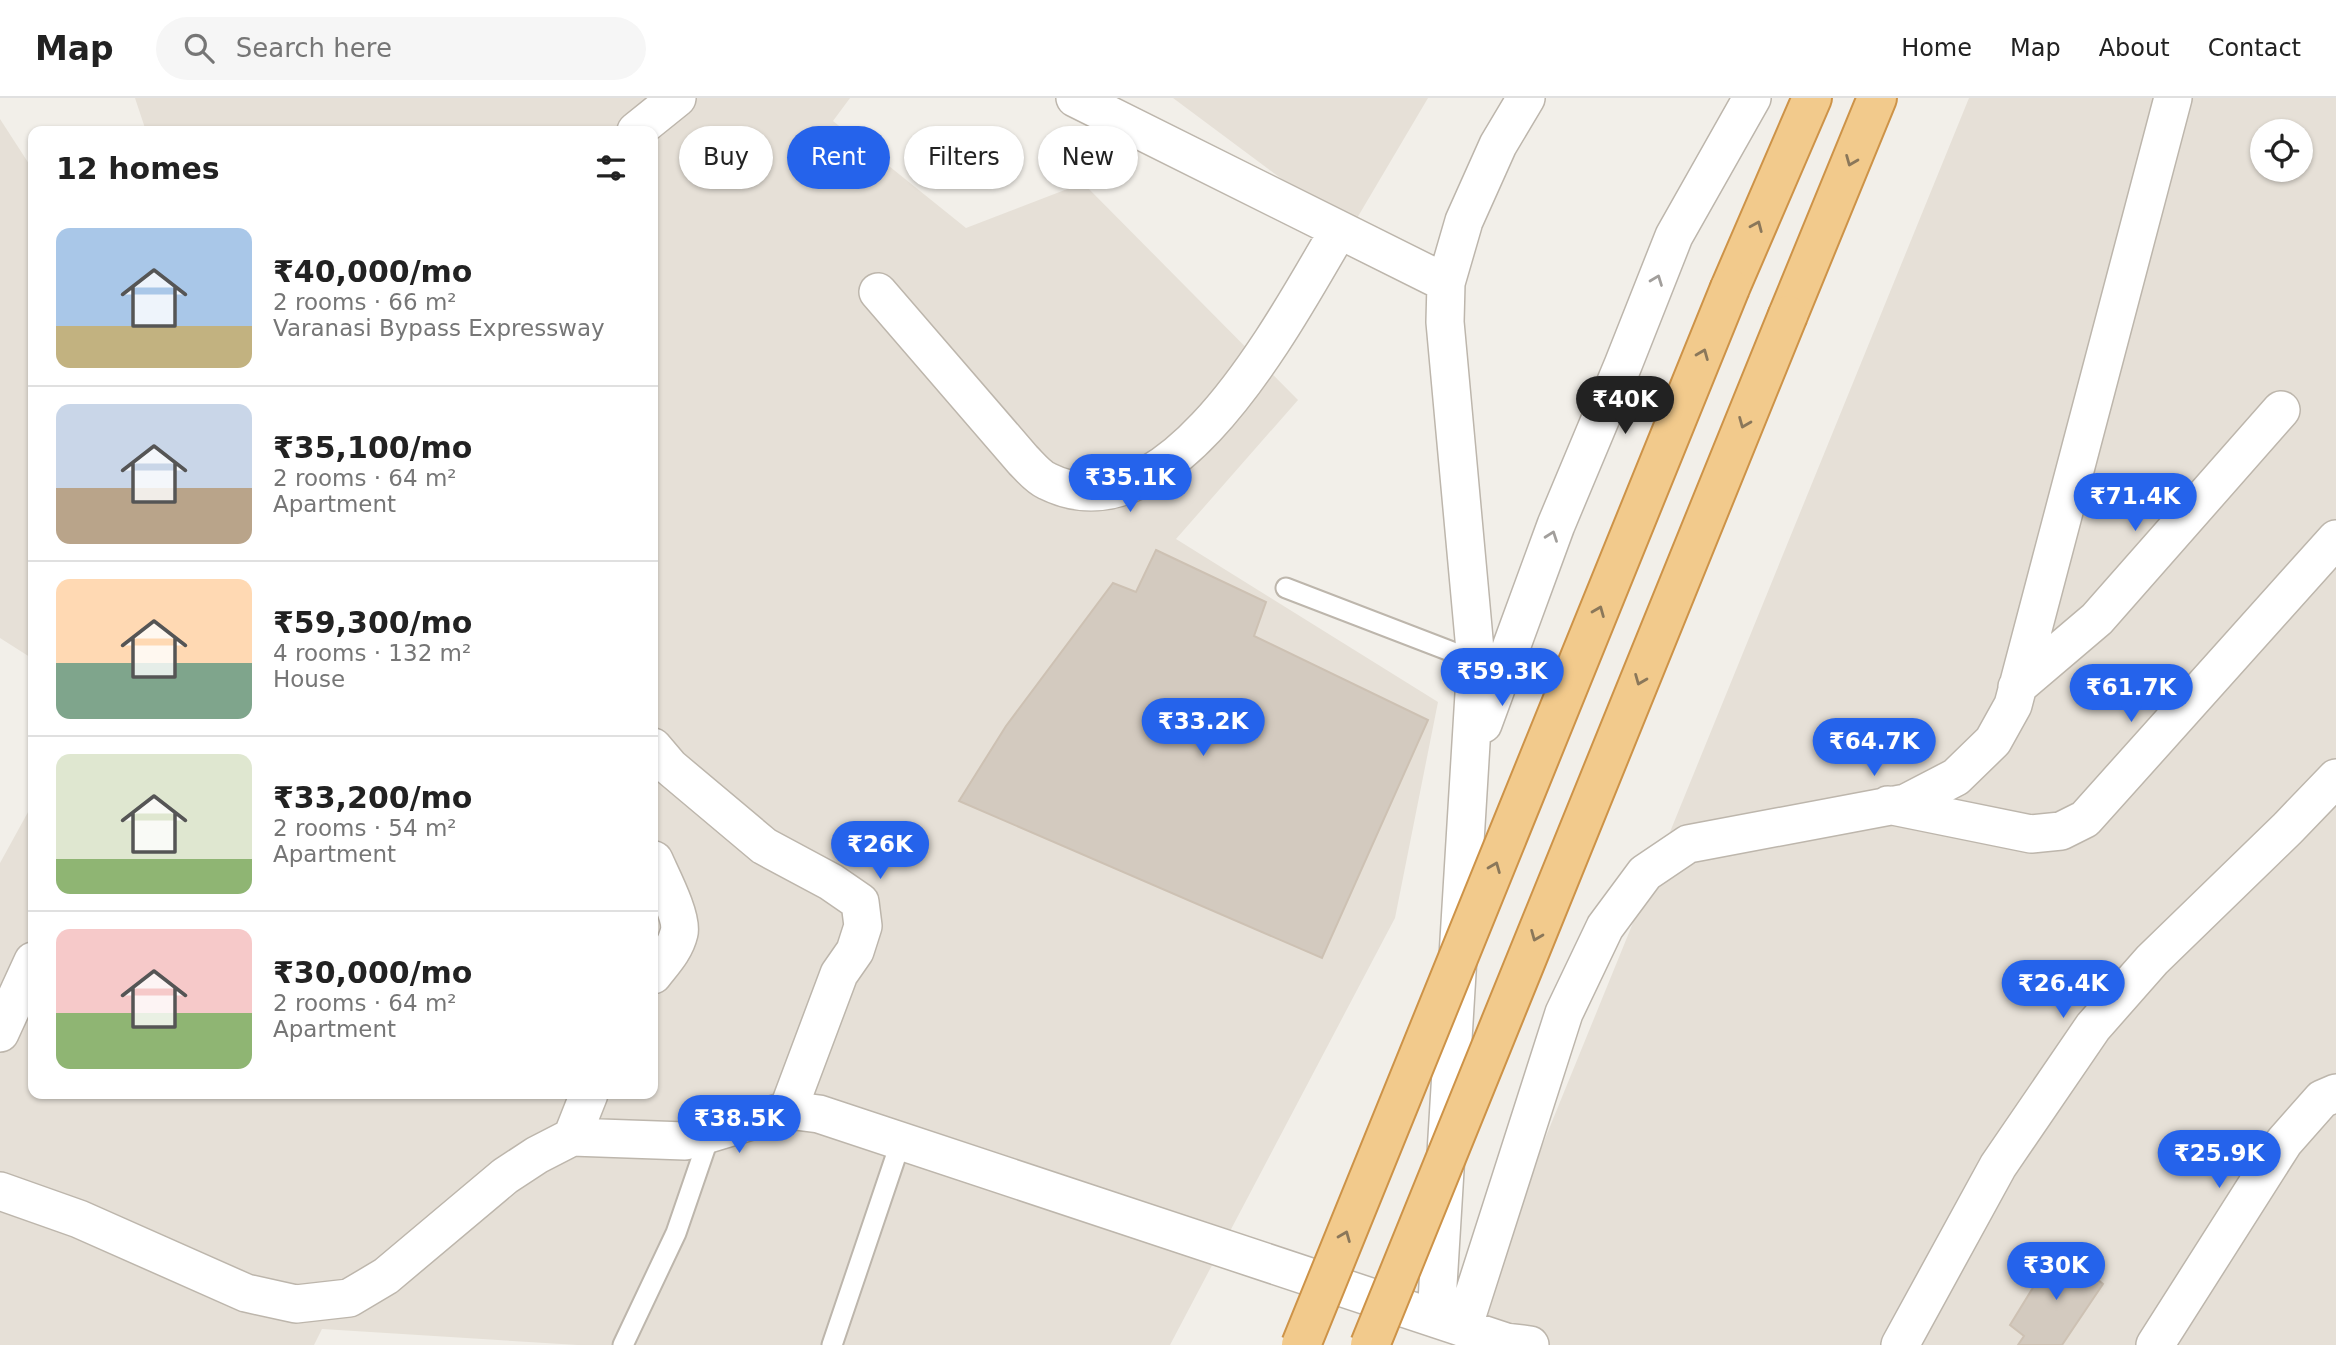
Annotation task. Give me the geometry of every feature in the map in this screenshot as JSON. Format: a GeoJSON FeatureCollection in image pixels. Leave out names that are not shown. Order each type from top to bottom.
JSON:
{"type":"FeatureCollection","features":[{"type":"Feature","properties":{"kind":"highway"},"geometry":{"type":"LineString","coordinates":[[1301,1345],[1730,288],[1812,98]]}},
{"type":"Feature","properties":{"kind":"highway"},"geometry":{"type":"LineString","coordinates":[[1370,1345],[1877,98]]}},
{"type":"Feature","properties":{"kind":"street"},"geometry":{"type":"LineString","coordinates":[[642,126],[677,98]]}},
{"type":"Feature","properties":{"kind":"street"},"geometry":{"type":"LineString","coordinates":[[1075,98],[1446,283]]}},
{"type":"Feature","properties":{"kind":"street"},"geometry":{"type":"LineString","coordinates":[[1449,1323],[1476,661],[1445,323],[1446,283],[1464,221],[1498,145],[1526,98]]}},
{"type":"Feature","properties":{"kind":"street"},"geometry":{"type":"LineString","coordinates":[[1470,761],[1556,525],[1674,236],[1752,98]]}},
{"type":"Feature","properties":{"kind":"street"},"geometry":{"type":"LineString","coordinates":[[1449,1323],[1564,1013],[1605,927],[1645,873],[1688,844],[1906,803],[1956,777],[1993,741],[2013,705],[2173,98]]}},
{"type":"Feature","properties":{"kind":"street"},"geometry":{"type":"LineString","coordinates":[[878,292],[1023,460],[1045,481],[1074,490],[1109,491],[1154,473],[1210,425],[1256,367],[1339,230]]}},
{"type":"Feature","properties":{"kind":"street"},"geometry":{"type":"LineString","coordinates":[[2017,688],[2097,619],[2281,410]]}},
{"type":"Feature","properties":{"kind":"street"},"geometry":{"type":"LineString","coordinates":[[1887,805],[2031,834],[2062,831],[2085,819],[2336,539]]}},
{"type":"Feature","properties":{"kind":"street"},"geometry":{"type":"LineString","coordinates":[[658,753],[670,766],[764,846],[831,882],[860,902],[863,926],[855,951],[839,974],[788,1110]]}},
{"type":"Feature","properties":{"kind":"street"},"geometry":{"type":"LineString","coordinates":[[1900,1345],[1998,1166],[2093,1027],[2152,960],[2336,778]]}},
{"type":"Feature","properties":{"kind":"street"},"geometry":{"type":"LineString","coordinates":[[658,869],[672,901],[680,930],[670,954],[658,969]]}},
{"type":"Feature","properties":{"kind":"street"},"geometry":{"type":"LineString","coordinates":[[0,1033],[28,972]]}},
{"type":"Feature","properties":{"kind":"street"},"geometry":{"type":"LineString","coordinates":[[2155,1345],[2284,1142],[2322,1099],[2336,1093]]}},
{"type":"Feature","properties":{"kind":"street"},"geometry":{"type":"LineString","coordinates":[[572,1137],[587,1099]]}},
{"type":"Feature","properties":{"kind":"street"},"geometry":{"type":"LineString","coordinates":[[0,1191],[79,1219],[246,1293],[296,1304],[349,1298],[386,1276],[505,1176],[537,1154],[572,1137],[685,1141],[788,1110],[820,1114],[1513,1344]]}},
{"type":"Feature","properties":{"kind":"lane"},"geometry":{"type":"LineString","coordinates":[[1286,588],[1476,661]]}},
{"type":"Feature","properties":{"kind":"lane"},"geometry":{"type":"LineString","coordinates":[[623,1345],[676,1233],[710,1134]]}},
{"type":"Feature","properties":{"kind":"lane"},"geometry":{"type":"LineString","coordinates":[[832,1345],[901,1141]]}},
{"type":"Feature","properties":{"kind":"shaded area"},"geometry":{"type":"Polygon","coordinates":[[[135,98],[850,98],[833,121],[839,126],[787,126],[787,189],[890,189],[890,167],[904,178],[904,189],[918,189],[966,228],[1067,189],[1089,189],[1298,400],[1176,539],[1438,702],[1395,918],[1170,1345],[578,1345],[322,1329],[314,1345],[0,1345],[0,863],[28,812],[28,1099],[658,1099],[658,126],[144,126],[135,98]]]}},
{"type":"Feature","properties":{"kind":"shaded area"},"geometry":{"type":"Polygon","coordinates":[[[1173,98],[1428,98],[1350,230],[1173,98]]]}},
{"type":"Feature","properties":{"kind":"shaded area"},"geometry":{"type":"Polygon","coordinates":[[[1969,98],[2336,98],[2336,1345],[1461,1345],[1969,98]]]}},
{"type":"Feature","properties":{"kind":"shaded area"},"geometry":{"type":"Polygon","coordinates":[[[0,119],[28,162],[28,656],[0,638],[0,119]]]}},
{"type":"Feature","properties":{"kind":"building"},"geometry":{"type":"Polygon","coordinates":[[[1156,550],[1266,602],[1254,636],[1428,720],[1322,958],[959,801],[1006,726],[1113,583],[1136,592],[1156,550]]]}},
{"type":"Feature","properties":{"kind":"building"},"geometry":{"type":"Polygon","coordinates":[[[2058,1247],[2103,1284],[2062,1345],[2018,1345],[2024,1336],[2010,1325],[2058,1247]]]}}]}
